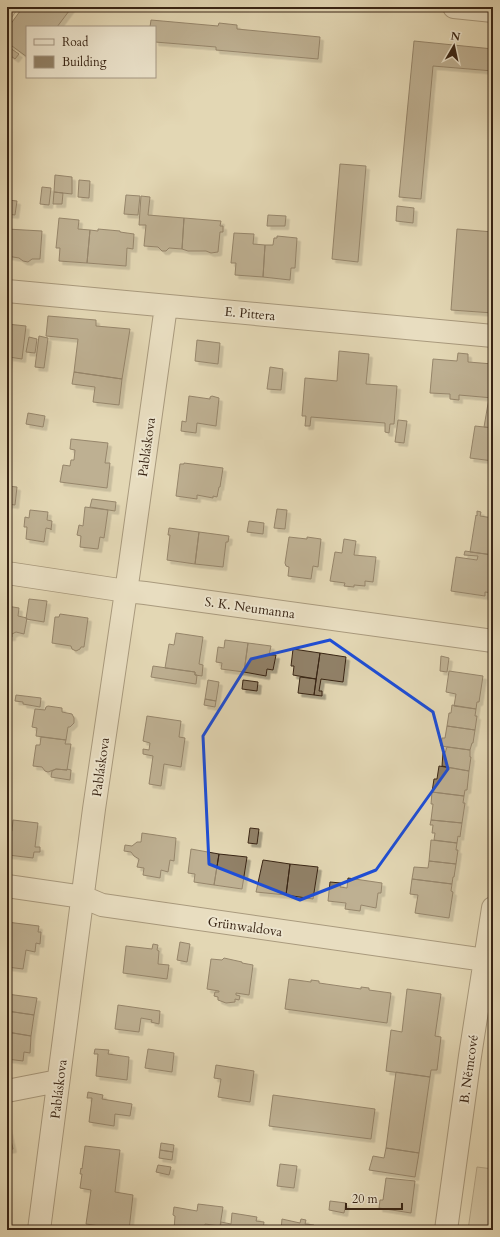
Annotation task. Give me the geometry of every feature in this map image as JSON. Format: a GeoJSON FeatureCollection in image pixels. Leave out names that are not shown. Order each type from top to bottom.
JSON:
{"type":"FeatureCollection","features":[{"type":"Feature","properties":{"kind":"street"},"geometry":{"type":"LineString","coordinates":[[454,7],[493,11]]}},
{"type":"Feature","properties":{"kind":"street","name":"E. Pittera"},"geometry":{"type":"LineString","coordinates":[[7,292],[493,336]]}},
{"type":"Feature","properties":{"kind":"street","name":"Pabláskova"},"geometry":{"type":"LineString","coordinates":[[40,1230],[94,809],[166,306]]}},
{"type":"Feature","properties":{"kind":"street","name":"S. K. Neumanna"},"geometry":{"type":"LineString","coordinates":[[7,573],[126,591],[493,641]]}},
{"type":"Feature","properties":{"kind":"street","name":"Grünwaldova"},"geometry":{"type":"LineString","coordinates":[[7,886],[83,896],[102,905],[484,960]]}},
{"type":"Feature","properties":{"kind":"street","name":"B. Němcové"},"geometry":{"type":"LineString","coordinates":[[446,1230],[484,960],[493,908]]}},
{"type":"Feature","properties":{"kind":"street"},"geometry":{"type":"LineString","coordinates":[[7,1091],[58,1081]]}},
{"type":"Feature","properties":{"kind":"highlighted area"},"geometry":{"type":"Polygon","coordinates":[[[330,640],[433,712],[448,769],[376,870],[300,900],[209,864],[203,736],[251,659],[330,640]]]}},
{"type":"Feature","properties":{"kind":"shaded area"},"geometry":{"type":"Polygon","coordinates":[[[7,7],[19,7],[7,24],[7,7]]]}},
{"type":"Feature","properties":{"kind":"shaded area"},"geometry":{"type":"Polygon","coordinates":[[[477,1167],[493,1169],[493,1230],[468,1230],[477,1167]]]}},
{"type":"Feature","properties":{"kind":"building"},"geometry":{"type":"Polygon","coordinates":[[[23,7],[72,7],[58,26],[26,26],[26,56],[12,46],[10,48],[19,54],[15,59],[7,53],[7,29],[23,7]]]}},
{"type":"Feature","properties":{"kind":"building"},"geometry":{"type":"Polygon","coordinates":[[[151,20],[218,26],[219,23],[237,25],[237,29],[320,37],[318,59],[216,50],[216,47],[156,42],[156,26],[150,26],[151,20]]]}},
{"type":"Feature","properties":{"kind":"building"},"geometry":{"type":"Polygon","coordinates":[[[414,41],[493,49],[493,71],[433,66],[421,199],[399,197],[414,41]]]}},
{"type":"Feature","properties":{"kind":"building"},"geometry":{"type":"Polygon","coordinates":[[[340,164],[366,166],[358,262],[332,259],[340,164]]]}},
{"type":"Feature","properties":{"kind":"building"},"geometry":{"type":"Polygon","coordinates":[[[55,175],[72,177],[72,194],[54,192],[55,175]]]}},
{"type":"Feature","properties":{"kind":"building"},"geometry":{"type":"Polygon","coordinates":[[[79,180],[90,181],[89,198],[78,197],[79,180]]]}},
{"type":"Feature","properties":{"kind":"building"},"geometry":{"type":"Polygon","coordinates":[[[42,187],[51,188],[49,205],[40,204],[42,187]]]}},
{"type":"Feature","properties":{"kind":"building"},"geometry":{"type":"Polygon","coordinates":[[[54,192],[63,193],[62,204],[53,204],[54,192]]]}},
{"type":"Feature","properties":{"kind":"building"},"geometry":{"type":"Polygon","coordinates":[[[126,195],[140,196],[138,215],[124,214],[126,195]]]}},
{"type":"Feature","properties":{"kind":"building"},"geometry":{"type":"Polygon","coordinates":[[[141,196],[150,197],[148,215],[184,218],[182,249],[169,248],[166,251],[162,251],[158,247],[144,246],[146,225],[139,225],[141,196]]]}},
{"type":"Feature","properties":{"kind":"building"},"geometry":{"type":"Polygon","coordinates":[[[8,200],[17,201],[15,215],[7,214],[8,200]]]}},
{"type":"Feature","properties":{"kind":"building"},"geometry":{"type":"Polygon","coordinates":[[[397,206],[414,208],[413,223],[396,221],[397,206]]]}},
{"type":"Feature","properties":{"kind":"building"},"geometry":{"type":"Polygon","coordinates":[[[268,215],[286,216],[285,226],[267,226],[268,215]]]}},
{"type":"Feature","properties":{"kind":"building"},"geometry":{"type":"Polygon","coordinates":[[[59,218],[79,220],[78,229],[90,230],[87,263],[59,261],[60,248],[56,248],[59,218]]]}},
{"type":"Feature","properties":{"kind":"building"},"geometry":{"type":"Polygon","coordinates":[[[184,218],[221,221],[220,226],[223,226],[223,232],[220,232],[218,252],[211,253],[206,251],[188,251],[182,249],[184,218]]]}},
{"type":"Feature","properties":{"kind":"building"},"geometry":{"type":"Polygon","coordinates":[[[7,229],[42,231],[40,259],[32,259],[28,262],[19,258],[7,256],[7,229]]]}},
{"type":"Feature","properties":{"kind":"building"},"geometry":{"type":"Polygon","coordinates":[[[98,229],[134,234],[133,249],[127,248],[126,266],[87,263],[90,230],[98,231],[98,229]]]}},
{"type":"Feature","properties":{"kind":"building"},"geometry":{"type":"Polygon","coordinates":[[[457,229],[493,232],[493,313],[451,310],[457,229]]]}},
{"type":"Feature","properties":{"kind":"building"},"geometry":{"type":"Polygon","coordinates":[[[234,233],[254,234],[253,244],[265,245],[263,277],[235,275],[236,263],[231,263],[234,233]]]}},
{"type":"Feature","properties":{"kind":"building"},"geometry":{"type":"Polygon","coordinates":[[[277,236],[297,238],[295,268],[291,268],[290,280],[263,277],[265,245],[273,245],[274,238],[277,238],[277,236]]]}},
{"type":"Feature","properties":{"kind":"building"},"geometry":{"type":"Polygon","coordinates":[[[48,316],[96,320],[96,326],[130,329],[122,379],[74,372],[78,339],[46,336],[48,316]]]}},
{"type":"Feature","properties":{"kind":"building"},"geometry":{"type":"Polygon","coordinates":[[[7,324],[26,326],[22,359],[9,357],[8,365],[7,365],[7,324]]]}},
{"type":"Feature","properties":{"kind":"building"},"geometry":{"type":"Polygon","coordinates":[[[39,336],[48,338],[44,368],[35,367],[39,336]]]}},
{"type":"Feature","properties":{"kind":"building"},"geometry":{"type":"Polygon","coordinates":[[[29,337],[37,339],[35,353],[26,352],[29,337]]]}},
{"type":"Feature","properties":{"kind":"building"},"geometry":{"type":"Polygon","coordinates":[[[197,340],[220,343],[218,364],[195,361],[197,340]]]}},
{"type":"Feature","properties":{"kind":"building"},"geometry":{"type":"Polygon","coordinates":[[[339,351],[369,354],[366,384],[397,386],[394,424],[390,424],[389,433],[385,432],[385,423],[311,417],[310,426],[305,426],[306,416],[302,416],[305,378],[337,381],[339,351]]]}},
{"type":"Feature","properties":{"kind":"building"},"geometry":{"type":"Polygon","coordinates":[[[458,353],[468,354],[468,362],[493,364],[493,398],[459,395],[459,400],[450,399],[450,394],[430,393],[433,359],[457,361],[458,353]]]}},
{"type":"Feature","properties":{"kind":"building"},"geometry":{"type":"Polygon","coordinates":[[[270,367],[283,369],[281,390],[267,389],[270,367]]]}},
{"type":"Feature","properties":{"kind":"building"},"geometry":{"type":"Polygon","coordinates":[[[74,372],[122,379],[119,405],[93,402],[95,387],[72,384],[74,372]]]}},
{"type":"Feature","properties":{"kind":"building"},"geometry":{"type":"Polygon","coordinates":[[[189,396],[210,399],[212,396],[219,398],[216,426],[197,423],[196,433],[181,431],[182,421],[186,422],[189,396]]]}},
{"type":"Feature","properties":{"kind":"building"},"geometry":{"type":"Polygon","coordinates":[[[489,398],[493,398],[493,428],[484,427],[489,398]]]}},
{"type":"Feature","properties":{"kind":"building"},"geometry":{"type":"Polygon","coordinates":[[[28,413],[45,416],[43,427],[26,424],[28,413]]]}},
{"type":"Feature","properties":{"kind":"building"},"geometry":{"type":"Polygon","coordinates":[[[398,420],[407,421],[404,443],[395,442],[398,420]]]}},
{"type":"Feature","properties":{"kind":"building"},"geometry":{"type":"Polygon","coordinates":[[[475,426],[493,428],[493,461],[470,458],[475,426]]]}},
{"type":"Feature","properties":{"kind":"building"},"geometry":{"type":"Polygon","coordinates":[[[71,439],[108,443],[105,463],[110,463],[107,488],[60,482],[63,465],[70,466],[71,460],[74,460],[75,450],[70,449],[71,439]]]}},
{"type":"Feature","properties":{"kind":"building"},"geometry":{"type":"Polygon","coordinates":[[[184,463],[223,468],[217,497],[213,496],[213,498],[197,495],[197,499],[176,496],[180,464],[184,463]]]}},
{"type":"Feature","properties":{"kind":"building"},"geometry":{"type":"Polygon","coordinates":[[[7,486],[17,487],[15,505],[7,504],[7,486]]]}},
{"type":"Feature","properties":{"kind":"building"},"geometry":{"type":"Polygon","coordinates":[[[92,499],[116,502],[115,511],[90,507],[92,499]]]}},
{"type":"Feature","properties":{"kind":"building"},"geometry":{"type":"Polygon","coordinates":[[[85,507],[108,510],[104,538],[100,537],[98,549],[80,547],[81,536],[77,535],[79,525],[83,526],[85,507]]]}},
{"type":"Feature","properties":{"kind":"building"},"geometry":{"type":"Polygon","coordinates":[[[277,509],[287,510],[285,529],[274,528],[277,509]]]}},
{"type":"Feature","properties":{"kind":"building"},"geometry":{"type":"Polygon","coordinates":[[[30,510],[48,512],[47,520],[52,521],[51,530],[46,528],[44,542],[26,539],[27,527],[24,527],[25,517],[29,518],[30,510]]]}},
{"type":"Feature","properties":{"kind":"building"},"geometry":{"type":"Polygon","coordinates":[[[477,511],[481,512],[480,516],[493,518],[493,555],[470,552],[477,511]]]}},
{"type":"Feature","properties":{"kind":"building"},"geometry":{"type":"Polygon","coordinates":[[[249,521],[264,523],[263,534],[247,532],[249,521]]]}},
{"type":"Feature","properties":{"kind":"building"},"geometry":{"type":"Polygon","coordinates":[[[169,528],[199,532],[195,564],[167,560],[170,535],[168,535],[169,528]]]}},
{"type":"Feature","properties":{"kind":"building"},"geometry":{"type":"Polygon","coordinates":[[[199,532],[229,536],[228,542],[226,542],[223,567],[195,564],[199,532]]]}},
{"type":"Feature","properties":{"kind":"building"},"geometry":{"type":"Polygon","coordinates":[[[289,537],[321,539],[318,567],[313,566],[311,579],[288,576],[289,567],[286,566],[285,563],[289,537]]]}},
{"type":"Feature","properties":{"kind":"building"},"geometry":{"type":"Polygon","coordinates":[[[344,539],[356,541],[354,555],[376,557],[373,582],[365,581],[365,586],[354,585],[354,587],[344,586],[345,583],[330,581],[335,552],[342,553],[344,539]]]}},
{"type":"Feature","properties":{"kind":"building"},"geometry":{"type":"Polygon","coordinates":[[[465,551],[493,555],[493,593],[485,592],[485,596],[451,591],[456,557],[477,560],[478,556],[464,555],[465,551]]]}},
{"type":"Feature","properties":{"kind":"building"},"geometry":{"type":"Polygon","coordinates":[[[29,599],[47,601],[44,622],[26,619],[29,599]]]}},
{"type":"Feature","properties":{"kind":"building"},"geometry":{"type":"Polygon","coordinates":[[[7,606],[19,608],[18,616],[27,618],[24,634],[16,632],[12,634],[12,637],[7,637],[7,606]]]}},
{"type":"Feature","properties":{"kind":"building"},"geometry":{"type":"Polygon","coordinates":[[[60,614],[88,618],[84,647],[81,647],[76,651],[72,649],[71,646],[52,643],[55,617],[59,617],[60,614]]]}},
{"type":"Feature","properties":{"kind":"building"},"geometry":{"type":"Polygon","coordinates":[[[176,633],[203,637],[199,664],[203,665],[202,676],[195,675],[195,672],[165,668],[169,644],[174,645],[176,633]]]}},
{"type":"Feature","properties":{"kind":"building"},"geometry":{"type":"Polygon","coordinates":[[[225,640],[248,643],[244,672],[221,669],[222,663],[216,662],[218,647],[224,648],[225,640]]]}},
{"type":"Feature","properties":{"kind":"building"},"geometry":{"type":"Polygon","coordinates":[[[248,643],[271,646],[269,655],[276,655],[273,670],[267,669],[266,676],[244,672],[248,643]]]}},
{"type":"Feature","properties":{"kind":"building"},"geometry":{"type":"Polygon","coordinates":[[[293,649],[320,653],[316,679],[293,675],[294,666],[291,666],[293,649]]]}},
{"type":"Feature","properties":{"kind":"building"},"geometry":{"type":"Polygon","coordinates":[[[320,653],[346,657],[343,682],[321,679],[319,691],[322,691],[322,696],[314,695],[320,653]]]}},
{"type":"Feature","properties":{"kind":"building"},"geometry":{"type":"Polygon","coordinates":[[[441,656],[449,658],[447,672],[440,671],[441,656]]]}},
{"type":"Feature","properties":{"kind":"building"},"geometry":{"type":"Polygon","coordinates":[[[153,666],[195,672],[195,675],[197,675],[196,684],[151,677],[153,666]]]}},
{"type":"Feature","properties":{"kind":"building"},"geometry":{"type":"Polygon","coordinates":[[[449,671],[483,676],[479,702],[477,702],[476,709],[454,706],[456,694],[446,692],[449,671]]]}},
{"type":"Feature","properties":{"kind":"building"},"geometry":{"type":"Polygon","coordinates":[[[300,677],[316,679],[314,695],[298,693],[300,677]]]}},
{"type":"Feature","properties":{"kind":"building"},"geometry":{"type":"Polygon","coordinates":[[[208,680],[219,682],[216,701],[205,699],[208,680]]]}},
{"type":"Feature","properties":{"kind":"building"},"geometry":{"type":"Polygon","coordinates":[[[243,680],[258,682],[257,691],[242,689],[243,680]]]}},
{"type":"Feature","properties":{"kind":"building"},"geometry":{"type":"Polygon","coordinates":[[[16,695],[41,698],[40,707],[15,701],[16,695]]]}},
{"type":"Feature","properties":{"kind":"building"},"geometry":{"type":"Polygon","coordinates":[[[205,699],[216,701],[215,707],[204,705],[205,699]]]}},
{"type":"Feature","properties":{"kind":"building"},"geometry":{"type":"Polygon","coordinates":[[[452,705],[476,709],[475,716],[477,716],[475,730],[447,726],[452,705]]]}},
{"type":"Feature","properties":{"kind":"building"},"geometry":{"type":"Polygon","coordinates":[[[48,706],[62,708],[62,712],[72,714],[74,723],[68,727],[66,740],[36,736],[37,728],[32,727],[35,709],[45,710],[48,706]]]}},
{"type":"Feature","properties":{"kind":"building"},"geometry":{"type":"Polygon","coordinates":[[[147,716],[181,721],[179,737],[185,738],[181,767],[164,764],[161,786],[149,784],[153,756],[143,754],[143,749],[149,750],[150,743],[143,741],[147,716]]]}},
{"type":"Feature","properties":{"kind":"building"},"geometry":{"type":"Polygon","coordinates":[[[447,726],[475,730],[473,743],[470,750],[441,746],[442,738],[445,738],[447,726]]]}},
{"type":"Feature","properties":{"kind":"building"},"geometry":{"type":"Polygon","coordinates":[[[41,737],[66,740],[65,744],[71,744],[67,770],[56,769],[48,772],[42,767],[33,766],[36,745],[40,745],[41,737]]]}},
{"type":"Feature","properties":{"kind":"building"},"geometry":{"type":"Polygon","coordinates":[[[447,747],[470,750],[471,757],[469,771],[442,766],[443,753],[445,753],[447,747]]]}},
{"type":"Feature","properties":{"kind":"building"},"geometry":{"type":"Polygon","coordinates":[[[439,766],[469,771],[467,790],[465,790],[464,796],[432,792],[434,779],[437,779],[439,766]]]}},
{"type":"Feature","properties":{"kind":"building"},"geometry":{"type":"Polygon","coordinates":[[[56,769],[71,770],[70,780],[51,777],[52,771],[56,769]]]}},
{"type":"Feature","properties":{"kind":"building"},"geometry":{"type":"Polygon","coordinates":[[[432,792],[464,796],[463,803],[465,803],[462,823],[431,820],[433,804],[431,804],[432,792]]]}},
{"type":"Feature","properties":{"kind":"building"},"geometry":{"type":"Polygon","coordinates":[[[13,820],[38,823],[35,847],[40,847],[40,852],[34,852],[33,858],[8,855],[10,844],[7,844],[7,830],[12,831],[13,820]]]}},
{"type":"Feature","properties":{"kind":"building"},"geometry":{"type":"Polygon","coordinates":[[[431,820],[462,823],[460,837],[458,836],[457,843],[434,840],[435,833],[432,833],[433,825],[430,825],[431,820]]]}},
{"type":"Feature","properties":{"kind":"building"},"geometry":{"type":"Polygon","coordinates":[[[250,828],[259,829],[257,844],[248,843],[250,828]]]}},
{"type":"Feature","properties":{"kind":"building"},"geometry":{"type":"Polygon","coordinates":[[[142,833],[176,838],[174,861],[170,860],[168,872],[161,870],[160,878],[143,875],[144,868],[137,867],[139,859],[131,852],[124,851],[125,845],[132,846],[137,842],[141,842],[142,833]]]}},
{"type":"Feature","properties":{"kind":"building"},"geometry":{"type":"Polygon","coordinates":[[[431,840],[457,843],[456,850],[458,850],[456,864],[429,861],[431,840]]]}},
{"type":"Feature","properties":{"kind":"building"},"geometry":{"type":"Polygon","coordinates":[[[191,849],[219,854],[214,885],[194,882],[195,874],[188,873],[191,849]]]}},
{"type":"Feature","properties":{"kind":"building"},"geometry":{"type":"Polygon","coordinates":[[[219,854],[247,857],[242,889],[214,885],[219,854]]]}},
{"type":"Feature","properties":{"kind":"building"},"geometry":{"type":"Polygon","coordinates":[[[263,860],[290,864],[286,895],[256,892],[263,860]]]}},
{"type":"Feature","properties":{"kind":"building"},"geometry":{"type":"Polygon","coordinates":[[[429,861],[456,864],[452,884],[412,879],[414,867],[428,868],[429,861]]]}},
{"type":"Feature","properties":{"kind":"building"},"geometry":{"type":"Polygon","coordinates":[[[290,864],[318,867],[313,899],[286,895],[290,864]]]}},
{"type":"Feature","properties":{"kind":"building"},"geometry":{"type":"Polygon","coordinates":[[[348,878],[382,883],[381,893],[378,893],[376,908],[361,905],[360,911],[345,909],[346,903],[328,901],[330,882],[341,883],[340,887],[347,888],[348,878]]]}},
{"type":"Feature","properties":{"kind":"building"},"geometry":{"type":"Polygon","coordinates":[[[412,879],[452,884],[451,891],[453,892],[449,918],[415,913],[418,895],[410,894],[412,879]]]}},
{"type":"Feature","properties":{"kind":"building"},"geometry":{"type":"Polygon","coordinates":[[[7,922],[39,926],[38,932],[41,932],[40,944],[36,943],[35,952],[26,950],[23,969],[7,967],[7,922]]]}},
{"type":"Feature","properties":{"kind":"building"},"geometry":{"type":"Polygon","coordinates":[[[180,942],[190,944],[187,962],[177,960],[180,942]]]}},
{"type":"Feature","properties":{"kind":"building"},"geometry":{"type":"Polygon","coordinates":[[[153,944],[158,945],[158,964],[169,965],[167,979],[123,973],[126,946],[152,949],[153,944]]]}},
{"type":"Feature","properties":{"kind":"building"},"geometry":{"type":"Polygon","coordinates":[[[224,958],[253,965],[249,995],[236,993],[236,995],[240,996],[239,1000],[235,999],[235,1002],[226,1003],[218,1000],[218,997],[214,996],[215,992],[219,991],[207,989],[211,959],[222,960],[224,958]]]}},
{"type":"Feature","properties":{"kind":"building"},"geometry":{"type":"Polygon","coordinates":[[[289,979],[311,982],[311,980],[319,981],[319,983],[361,989],[361,987],[369,988],[369,990],[391,993],[387,1023],[285,1009],[289,979]]]}},
{"type":"Feature","properties":{"kind":"building"},"geometry":{"type":"Polygon","coordinates":[[[407,989],[441,994],[435,1036],[441,1037],[437,1070],[431,1070],[430,1077],[386,1071],[391,1030],[402,1032],[407,989]]]}},
{"type":"Feature","properties":{"kind":"building"},"geometry":{"type":"Polygon","coordinates":[[[7,994],[37,998],[34,1015],[7,1011],[7,994]]]}},
{"type":"Feature","properties":{"kind":"building"},"geometry":{"type":"Polygon","coordinates":[[[118,1005],[160,1011],[159,1024],[151,1022],[152,1020],[141,1018],[139,1032],[115,1029],[118,1005]]]}},
{"type":"Feature","properties":{"kind":"building"},"geometry":{"type":"Polygon","coordinates":[[[7,1011],[34,1015],[31,1036],[7,1032],[7,1011]]]}},
{"type":"Feature","properties":{"kind":"building"},"geometry":{"type":"Polygon","coordinates":[[[7,1032],[31,1036],[30,1053],[24,1052],[23,1061],[7,1059],[7,1032]]]}},
{"type":"Feature","properties":{"kind":"building"},"geometry":{"type":"Polygon","coordinates":[[[95,1049],[109,1050],[108,1054],[129,1057],[127,1080],[96,1076],[98,1054],[94,1054],[95,1049]]]}},
{"type":"Feature","properties":{"kind":"building"},"geometry":{"type":"Polygon","coordinates":[[[148,1049],[174,1053],[172,1072],[145,1068],[148,1049]]]}},
{"type":"Feature","properties":{"kind":"building"},"geometry":{"type":"Polygon","coordinates":[[[216,1065],[254,1071],[250,1102],[218,1097],[221,1079],[214,1078],[216,1065]]]}},
{"type":"Feature","properties":{"kind":"building"},"geometry":{"type":"Polygon","coordinates":[[[396,1072],[430,1077],[419,1153],[386,1148],[396,1072]]]}},
{"type":"Feature","properties":{"kind":"building"},"geometry":{"type":"Polygon","coordinates":[[[88,1092],[103,1095],[102,1099],[132,1104],[130,1116],[115,1114],[114,1126],[89,1122],[92,1098],[87,1098],[88,1092]]]}},
{"type":"Feature","properties":{"kind":"building"},"geometry":{"type":"Polygon","coordinates":[[[273,1095],[375,1109],[371,1139],[269,1126],[273,1095]]]}},
{"type":"Feature","properties":{"kind":"building"},"geometry":{"type":"Polygon","coordinates":[[[7,1123],[13,1149],[7,1150],[7,1123]]]}},
{"type":"Feature","properties":{"kind":"building"},"geometry":{"type":"Polygon","coordinates":[[[161,1143],[174,1145],[173,1152],[160,1150],[161,1143]]]}},
{"type":"Feature","properties":{"kind":"building"},"geometry":{"type":"Polygon","coordinates":[[[85,1146],[120,1150],[115,1192],[133,1195],[129,1230],[86,1224],[91,1190],[80,1188],[82,1174],[80,1174],[85,1146]]]}},
{"type":"Feature","properties":{"kind":"building"},"geometry":{"type":"Polygon","coordinates":[[[386,1148],[419,1153],[415,1177],[369,1170],[373,1156],[384,1158],[386,1148]]]}},
{"type":"Feature","properties":{"kind":"building"},"geometry":{"type":"Polygon","coordinates":[[[160,1150],[173,1152],[172,1160],[159,1158],[160,1150]]]}},
{"type":"Feature","properties":{"kind":"building"},"geometry":{"type":"Polygon","coordinates":[[[280,1164],[297,1166],[294,1188],[277,1186],[280,1164]]]}},
{"type":"Feature","properties":{"kind":"building"},"geometry":{"type":"Polygon","coordinates":[[[158,1165],[171,1167],[169,1175],[156,1172],[158,1165]]]}},
{"type":"Feature","properties":{"kind":"building"},"geometry":{"type":"Polygon","coordinates":[[[386,1178],[415,1181],[411,1213],[379,1208],[380,1200],[383,1200],[386,1178]]]}},
{"type":"Feature","properties":{"kind":"building"},"geometry":{"type":"Polygon","coordinates":[[[330,1201],[346,1203],[344,1213],[329,1210],[330,1201]]]}},
{"type":"Feature","properties":{"kind":"building"},"geometry":{"type":"Polygon","coordinates":[[[198,1204],[223,1207],[220,1226],[205,1224],[204,1230],[174,1230],[174,1207],[197,1211],[198,1204]]]}},
{"type":"Feature","properties":{"kind":"building"},"geometry":{"type":"Polygon","coordinates":[[[232,1213],[257,1217],[256,1221],[264,1222],[263,1230],[220,1230],[221,1222],[231,1224],[232,1213]]]}},
{"type":"Feature","properties":{"kind":"building"},"geometry":{"type":"Polygon","coordinates":[[[282,1219],[300,1223],[301,1219],[306,1220],[305,1224],[314,1225],[314,1230],[281,1230],[282,1219]]]}}]}
